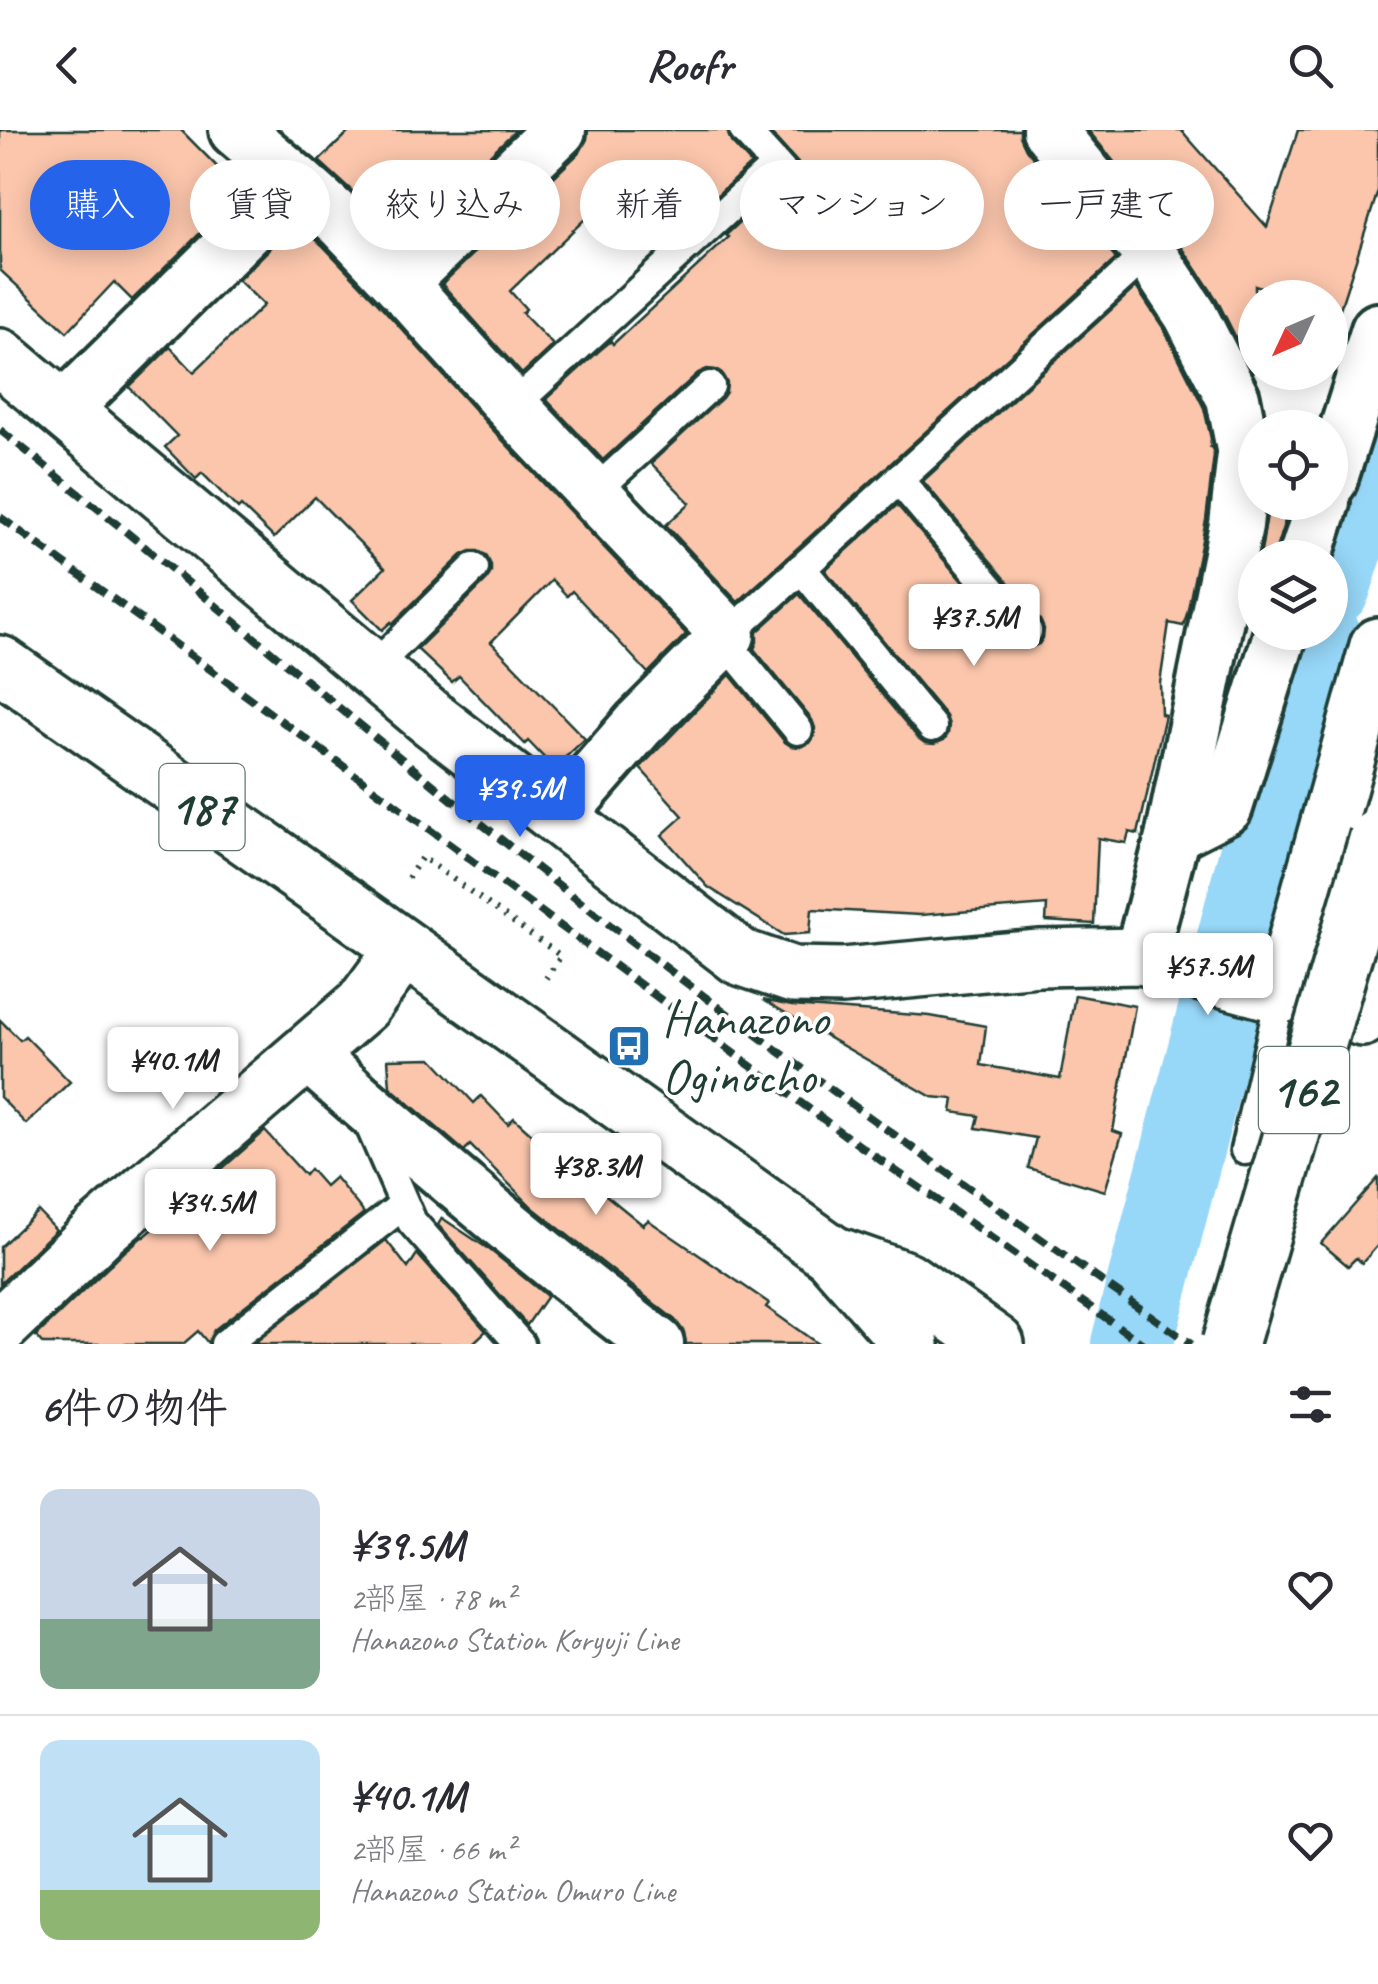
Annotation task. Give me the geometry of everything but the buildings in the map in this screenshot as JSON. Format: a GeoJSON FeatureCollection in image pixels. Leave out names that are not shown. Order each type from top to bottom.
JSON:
{"type":"FeatureCollection","features":[{"type":"Feature","properties":{"kind":"main road"},"geometry":{"type":"LineString","coordinates":[[0,357],[429,718],[740,957],[792,975],[843,976],[1038,958],[1162,961],[1374,1015]]}},
{"type":"Feature","properties":{"kind":"main road"},"geometry":{"type":"LineString","coordinates":[[1268,991],[1378,646]]}},
{"type":"Feature","properties":{"kind":"main road","name":"187"},"geometry":{"type":"LineString","coordinates":[[0,664],[830,1253],[906,1280],[961,1337]]}},
{"type":"Feature","properties":{"kind":"main road","name":"162"},"geometry":{"type":"LineString","coordinates":[[1230,1344],[1378,837]]}},
{"type":"Feature","properties":{"kind":"main road"},"geometry":{"type":"LineString","coordinates":[[11,1331],[99,1232],[363,1005],[404,950]]}},
{"type":"Feature","properties":{"kind":"street"},"geometry":{"type":"LineString","coordinates":[[236,130],[271,160]]}},
{"type":"Feature","properties":{"kind":"street"},"geometry":{"type":"LineString","coordinates":[[400,284],[559,130]]}},
{"type":"Feature","properties":{"kind":"street"},"geometry":{"type":"LineString","coordinates":[[1049,130],[1149,252],[1190,314],[1233,398],[1244,454],[1236,525],[1173,834],[1162,961]]}},
{"type":"Feature","properties":{"kind":"street"},"geometry":{"type":"LineString","coordinates":[[330,210],[725,637],[640,724],[559,816]]}},
{"type":"Feature","properties":{"kind":"street"},"geometry":{"type":"LineString","coordinates":[[64,409],[226,250]]}},
{"type":"Feature","properties":{"kind":"street"},"geometry":{"type":"LineString","coordinates":[[1348,424],[1378,330]]}},
{"type":"Feature","properties":{"kind":"street"},"geometry":{"type":"LineString","coordinates":[[1173,834],[1226,807],[1276,650]]}},
{"type":"Feature","properties":{"kind":"street"},"geometry":{"type":"LineString","coordinates":[[307,1054],[586,1291],[657,1344]]}},
{"type":"Feature","properties":{"kind":"lane"},"geometry":{"type":"LineString","coordinates":[[744,130],[771,160]]}},
{"type":"Feature","properties":{"kind":"lane"},"geometry":{"type":"LineString","coordinates":[[512,407],[740,198]]}},
{"type":"Feature","properties":{"kind":"lane"},"geometry":{"type":"LineString","coordinates":[[798,730],[725,637],[1149,252]]}},
{"type":"Feature","properties":{"kind":"lane"},"geometry":{"type":"LineString","coordinates":[[593,493],[710,386]]}},
{"type":"Feature","properties":{"kind":"lane"},"geometry":{"type":"LineString","coordinates":[[898,479],[1027,631]]}},
{"type":"Feature","properties":{"kind":"lane"},"geometry":{"type":"LineString","coordinates":[[372,669],[474,568]]}},
{"type":"Feature","properties":{"kind":"lane"},"geometry":{"type":"LineString","coordinates":[[801,568],[932,726]]}},
{"type":"Feature","properties":{"kind":"lane"},"geometry":{"type":"LineString","coordinates":[[1245,1150],[1268,991]]}},
{"type":"Feature","properties":{"kind":"lane"},"geometry":{"type":"LineString","coordinates":[[359,1098],[412,1222],[520,1344]]}},
{"type":"Feature","properties":{"kind":"lane"},"geometry":{"type":"LineString","coordinates":[[225,1344],[403,1205]]}},
{"type":"Feature","properties":{"kind":"path"},"geometry":{"type":"LineString","coordinates":[[408,878],[422,858],[448,871],[561,956],[546,978]]}},
{"type":"Feature","properties":{"kind":"waterway"},"geometry":{"type":"LineString","coordinates":[[1345,540],[1378,439]]}},
{"type":"Feature","properties":{"kind":"waterway"},"geometry":{"type":"LineString","coordinates":[[1132,1344],[1313,650]]}},
{"type":"Feature","properties":{"kind":"railway"},"geometry":{"type":"LineString","coordinates":[[0,430],[429,781],[649,955],[1191,1344]]}},
{"type":"Feature","properties":{"kind":"railway"},"geometry":{"type":"LineString","coordinates":[[0,517],[846,1136],[1143,1344]]}},
{"type":"Feature","properties":{"kind":"place","name":"Hanazono Oginocho"},"geometry":{"type":"Point","coordinates":[629,1046]}}]}
